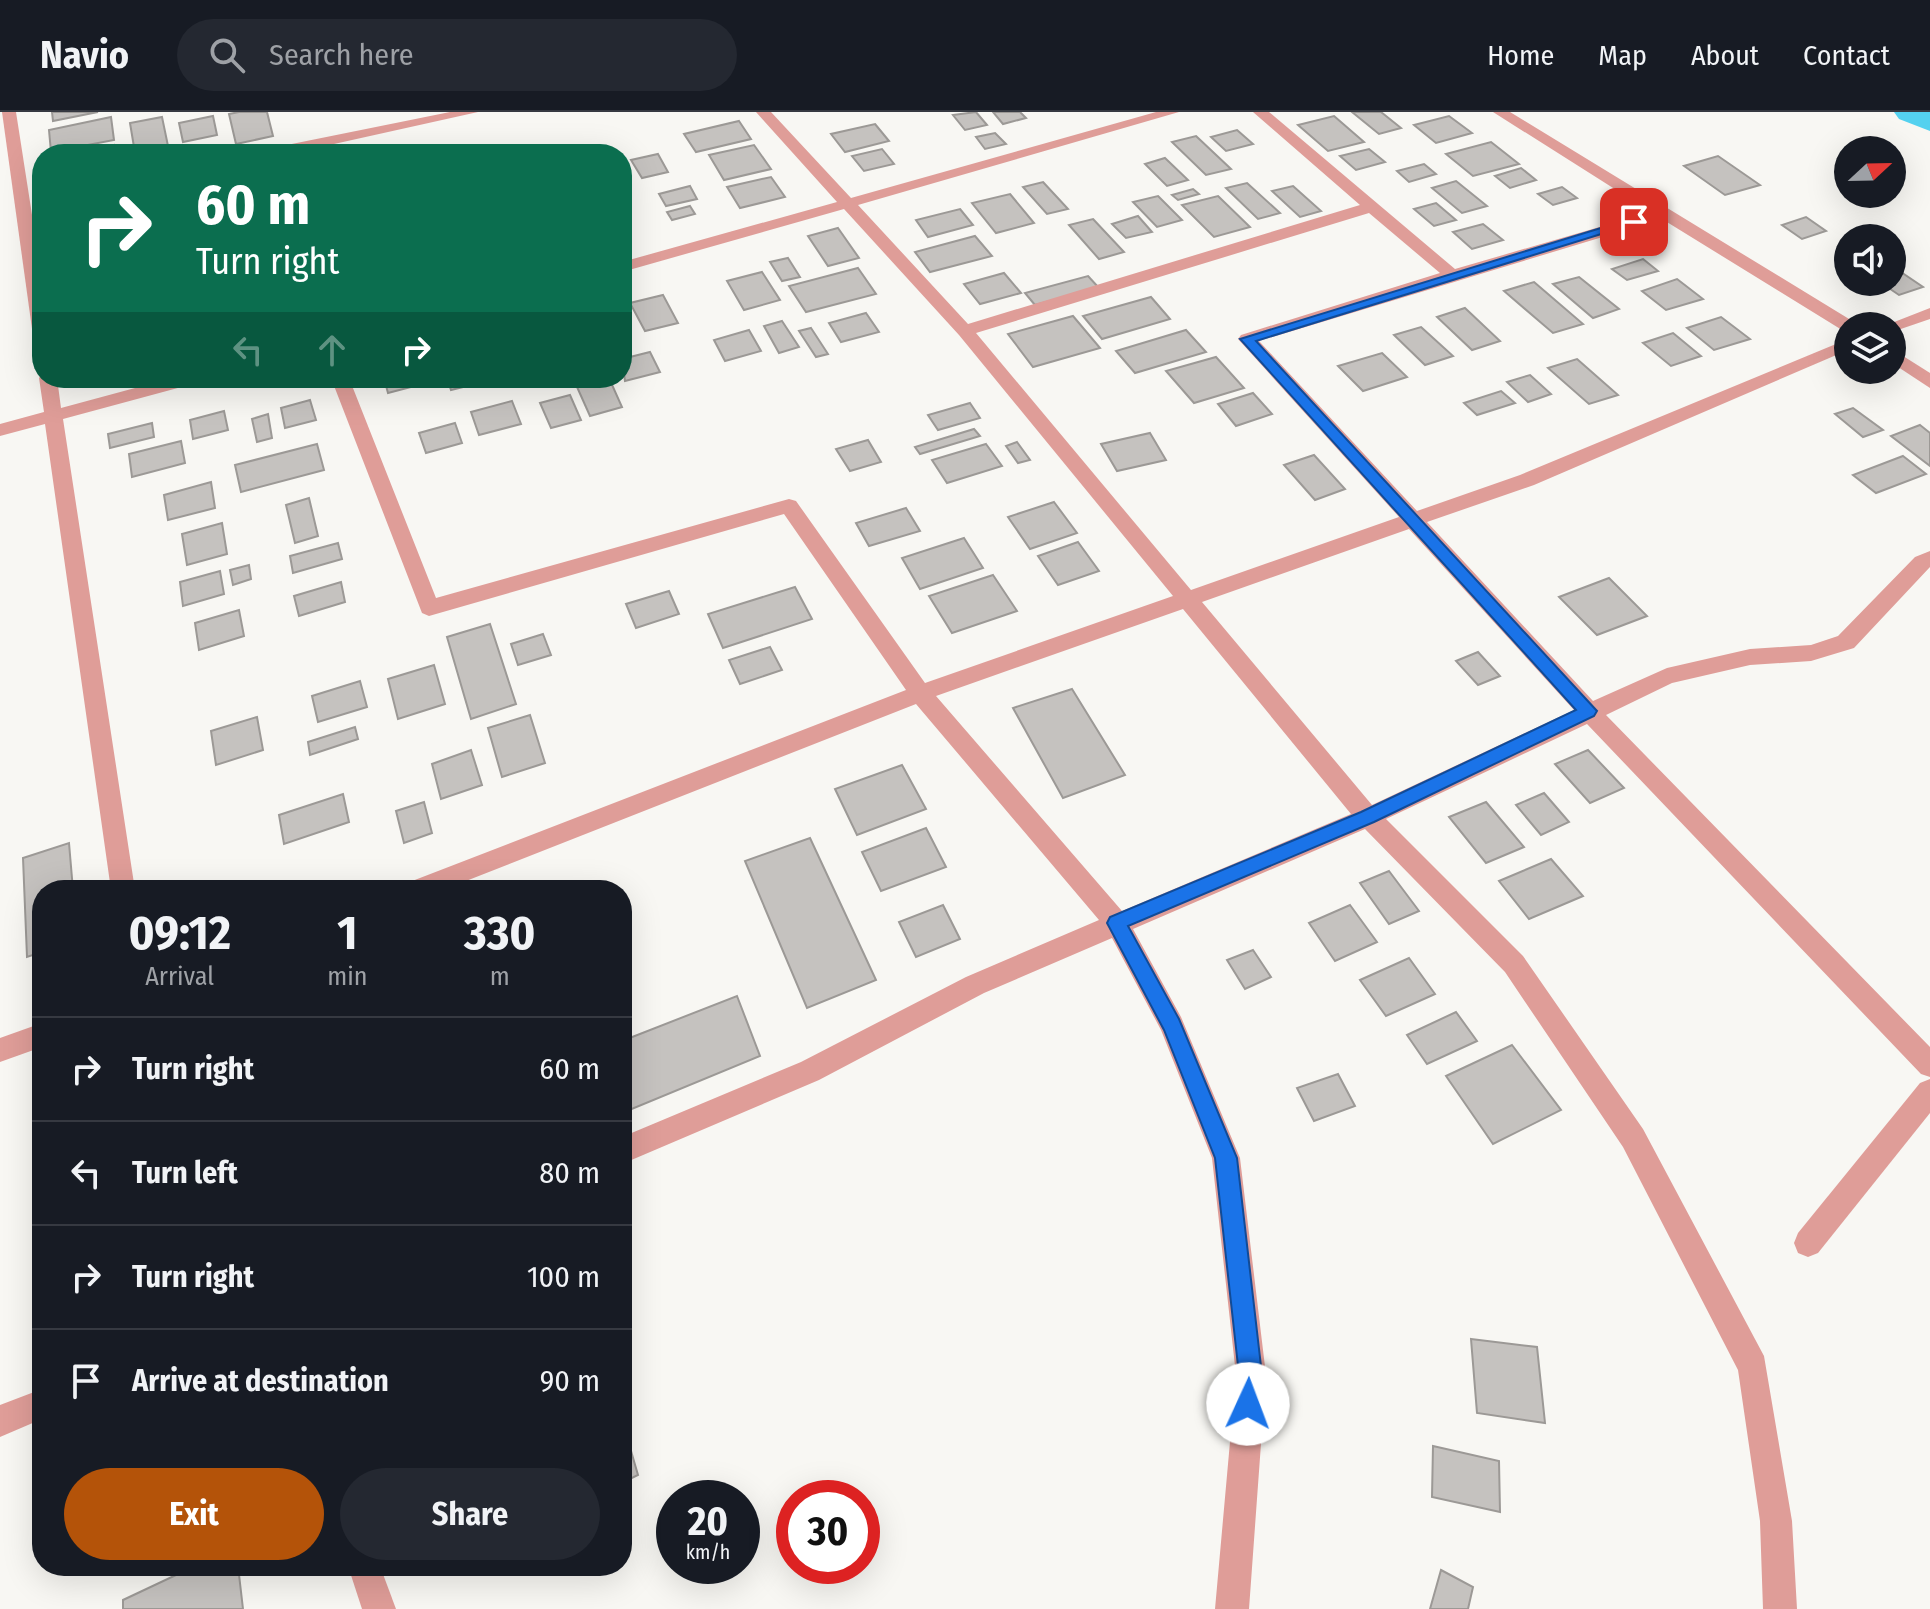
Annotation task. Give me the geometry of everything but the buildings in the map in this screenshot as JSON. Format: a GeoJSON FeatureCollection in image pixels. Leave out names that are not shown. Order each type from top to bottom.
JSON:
{"type":"FeatureCollection","features":[{"type":"Feature","properties":{"kind":"street"},"geometry":{"type":"LineString","coordinates":[[9,112],[32,272]]}},
{"type":"Feature","properties":{"kind":"street"},"geometry":{"type":"LineString","coordinates":[[316,144],[471,112]]}},
{"type":"Feature","properties":{"kind":"street"},"geometry":{"type":"LineString","coordinates":[[763,112],[850,202],[965,331],[1368,817],[1514,964],[1633,1138],[1753,1367],[1776,1521],[1780,1609]]}},
{"type":"Feature","properties":{"kind":"street"},"geometry":{"type":"LineString","coordinates":[[632,264],[1172,112]]}},
{"type":"Feature","properties":{"kind":"street"},"geometry":{"type":"LineString","coordinates":[[1260,112],[1452,275]]}},
{"type":"Feature","properties":{"kind":"street"},"geometry":{"type":"LineString","coordinates":[[1500,112],[1834,317]]}},
{"type":"Feature","properties":{"kind":"street"},"geometry":{"type":"LineString","coordinates":[[22,207],[32,204]]}},
{"type":"Feature","properties":{"kind":"street"},"geometry":{"type":"LineString","coordinates":[[965,331],[1371,207]]}},
{"type":"Feature","properties":{"kind":"street"},"geometry":{"type":"LineString","coordinates":[[1664,213],[1247,339],[1588,711],[1930,1065]]}},
{"type":"Feature","properties":{"kind":"street"},"geometry":{"type":"LineString","coordinates":[[1906,322],[1930,313]]}},
{"type":"Feature","properties":{"kind":"street"},"geometry":{"type":"LineString","coordinates":[[442,880],[920,693],[1527,480],[1834,350]]}},
{"type":"Feature","properties":{"kind":"street"},"geometry":{"type":"LineString","coordinates":[[1906,365],[1930,382]]}},
{"type":"Feature","properties":{"kind":"street"},"geometry":{"type":"LineString","coordinates":[[50,388],[122,880]]}},
{"type":"Feature","properties":{"kind":"street"},"geometry":{"type":"LineString","coordinates":[[0,430],[157,388]]}},
{"type":"Feature","properties":{"kind":"street"},"geometry":{"type":"LineString","coordinates":[[344,388],[429,608],[789,506],[920,693],[1117,923],[1172,1025],[1226,1158],[1251,1375],[1232,1609]]}},
{"type":"Feature","properties":{"kind":"street"},"geometry":{"type":"LineString","coordinates":[[632,1147],[810,1071],[975,985],[1368,817],[1667,676],[1750,657],[1811,653],[1846,642],[1922,562],[1930,558]]}},
{"type":"Feature","properties":{"kind":"street"},"geometry":{"type":"LineString","coordinates":[[0,1050],[32,1039]]}},
{"type":"Feature","properties":{"kind":"street"},"geometry":{"type":"LineString","coordinates":[[1808,1243],[1930,1092]]}},
{"type":"Feature","properties":{"kind":"street"},"geometry":{"type":"LineString","coordinates":[[0,1421],[32,1408]]}},
{"type":"Feature","properties":{"kind":"street"},"geometry":{"type":"LineString","coordinates":[[367,1576],[379,1609]]}},
{"type":"Feature","properties":{"kind":"waterway"},"geometry":{"type":"LineString","coordinates":[[1910,112],[1930,121]]}},
{"type":"Feature","properties":{"kind":"route"},"geometry":{"type":"LineString","coordinates":[[1248,1404],[1251,1375],[1226,1158],[1172,1025],[1117,923],[1368,817],[1588,711],[1247,339],[1634,222]]}}]}
